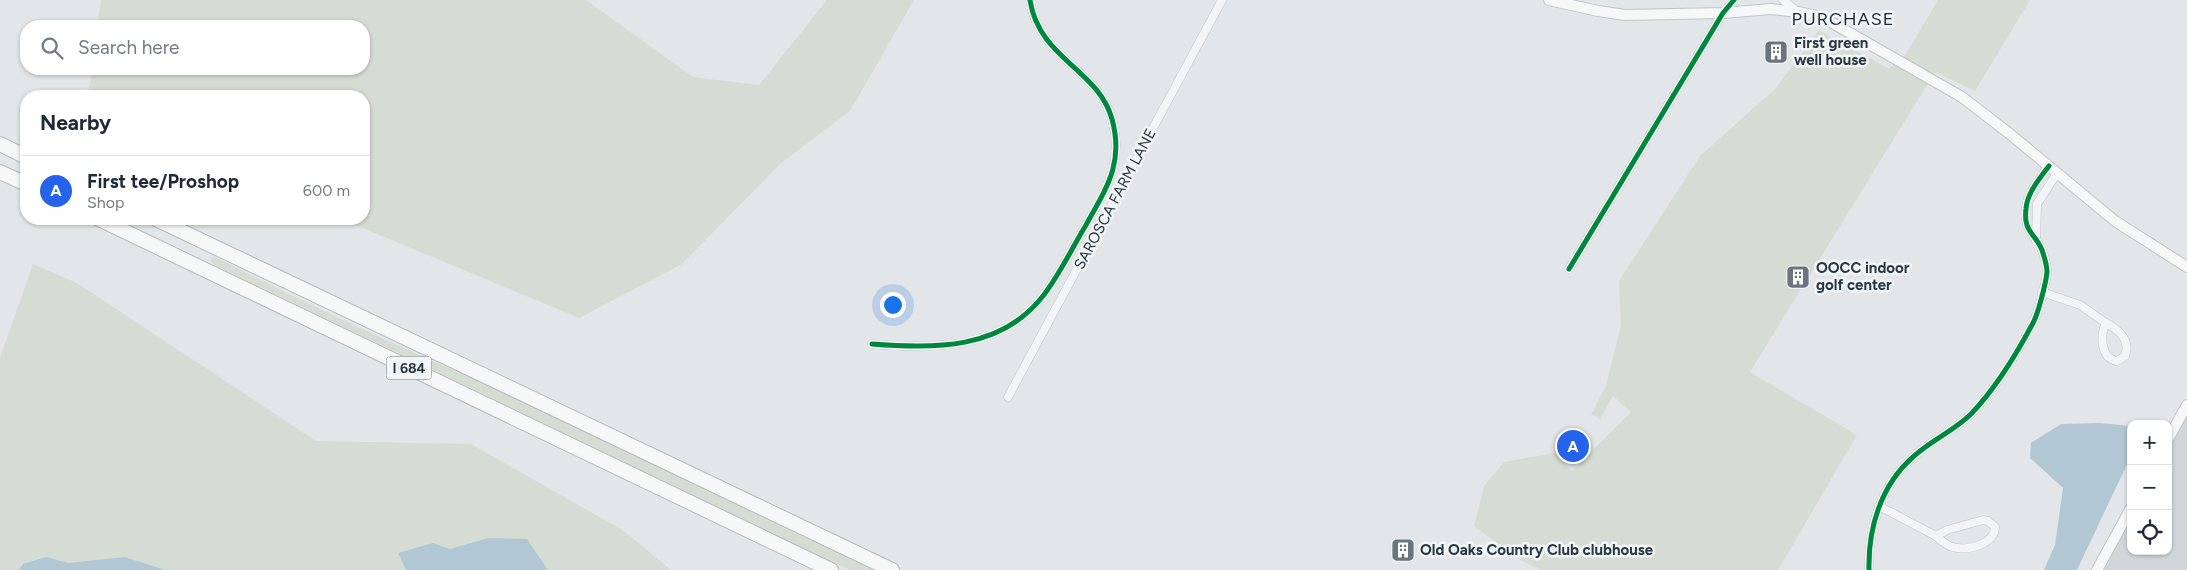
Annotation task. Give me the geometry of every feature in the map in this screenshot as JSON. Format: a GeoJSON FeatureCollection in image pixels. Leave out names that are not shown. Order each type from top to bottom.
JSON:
{"type":"FeatureCollection","features":[{"type":"Feature","properties":{"kind":"highway"},"geometry":{"type":"LineString","coordinates":[[0,144],[20,154]]}},
{"type":"Feature","properties":{"kind":"highway"},"geometry":{"type":"LineString","coordinates":[[0,172],[20,181]]}},
{"type":"Feature","properties":{"kind":"highway","name":"I 684"},"geometry":{"type":"LineString","coordinates":[[112,225],[831,570]]}},
{"type":"Feature","properties":{"kind":"highway","name":"I 684"},"geometry":{"type":"LineString","coordinates":[[169,225],[892,570]]}},
{"type":"Feature","properties":{"kind":"main road"},"geometry":{"type":"LineString","coordinates":[[1549,0],[1625,15],[1723,13],[1771,9],[1822,17],[1909,66],[1982,112],[2115,221],[2187,267]]}},
{"type":"Feature","properties":{"kind":"main road"},"geometry":{"type":"LineString","coordinates":[[2172,433],[2187,405]]}},
{"type":"Feature","properties":{"kind":"main road"},"geometry":{"type":"LineString","coordinates":[[2097,570],[2130,510]]}},
{"type":"Feature","properties":{"kind":"street"},"geometry":{"type":"LineString","coordinates":[[872,344],[935,347],[969,342],[994,333],[1026,314],[1042,297],[1057,275],[1098,202],[1114,169],[1117,154],[1116,136],[1111,117],[1102,97],[1047,42],[1039,30],[1030,0]]}},
{"type":"Feature","properties":{"kind":"street","name":"SAROSCA FARM LANE"},"geometry":{"type":"LineString","coordinates":[[1008,397],[1222,0]]}},
{"type":"Feature","properties":{"kind":"street"},"geometry":{"type":"LineString","coordinates":[[1569,270],[1723,13],[1734,0]]}},
{"type":"Feature","properties":{"kind":"street"},"geometry":{"type":"LineString","coordinates":[[1784,0],[1798,12]]}},
{"type":"Feature","properties":{"kind":"street"},"geometry":{"type":"LineString","coordinates":[[1869,570],[1872,534],[1879,506],[1892,479],[1912,457],[1959,425],[1991,390],[2034,321],[2047,271],[2041,248],[2028,230],[2026,208],[2031,192],[2049,166]]}},
{"type":"Feature","properties":{"kind":"street"},"geometry":{"type":"LineString","coordinates":[[2036,242],[2036,208],[2040,198],[2058,173]]}},
{"type":"Feature","properties":{"kind":"street"},"geometry":{"type":"LineString","coordinates":[[2026,208],[2036,208]]}},
{"type":"Feature","properties":{"kind":"street"},"geometry":{"type":"LineString","coordinates":[[2042,292],[2080,305],[2120,331],[2127,346],[2125,356],[2117,361],[2112,360],[2105,353],[2102,332],[2106,323]]}},
{"type":"Feature","properties":{"kind":"street"},"geometry":{"type":"LineString","coordinates":[[1879,506],[1936,536],[1942,543],[1951,547],[1963,548],[1986,542],[1995,532],[1994,527],[1984,520],[1947,530],[1936,536]]}},
{"type":"Feature","properties":{"kind":"shaded area"},"geometry":{"type":"Polygon","coordinates":[[[101,0],[586,0],[693,77],[759,85],[827,0],[914,0],[850,111],[780,164],[682,264],[579,318],[355,225],[370,225],[370,90],[89,90],[91,75],[370,75],[370,20],[98,20],[101,0]]]}},
{"type":"Feature","properties":{"kind":"shaded area"},"geometry":{"type":"Polygon","coordinates":[[[1938,0],[2030,0],[1975,91],[1935,72],[1750,372],[1857,435],[1778,570],[1540,570],[1515,557],[1474,526],[1484,486],[1504,462],[1555,453],[1572,471],[1631,412],[1613,396],[1600,419],[1591,414],[1606,386],[1621,326],[1619,281],[1700,156],[1776,88],[1819,30],[1889,69],[1906,54],[1938,0]]]}},
{"type":"Feature","properties":{"kind":"shaded area"},"geometry":{"type":"Polygon","coordinates":[[[212,257],[354,326],[493,387],[874,570],[850,570],[780,537],[214,265],[211,261],[212,257]]]}},
{"type":"Feature","properties":{"kind":"shaded area"},"geometry":{"type":"Polygon","coordinates":[[[33,264],[77,283],[316,441],[471,444],[624,531],[671,570],[0,570],[0,358],[33,264]]]}},
{"type":"Feature","properties":{"kind":"shaded area"},"geometry":{"type":"Polygon","coordinates":[[[2187,405],[2187,570],[2097,570],[2127,515],[2127,555],[2172,555],[2172,433],[2187,405]]]}},
{"type":"Feature","properties":{"kind":"water"},"geometry":{"type":"Polygon","coordinates":[[[2100,423],[2127,426],[2127,464],[2077,570],[2044,570],[2055,545],[2063,488],[2030,458],[2031,443],[2061,424],[2100,423]]]}},
{"type":"Feature","properties":{"kind":"water"},"geometry":{"type":"Polygon","coordinates":[[[488,538],[527,539],[548,570],[406,570],[398,553],[433,543],[450,549],[488,538]]]}},
{"type":"Feature","properties":{"kind":"water"},"geometry":{"type":"Polygon","coordinates":[[[46,557],[68,563],[125,557],[165,570],[19,570],[23,564],[46,557]]]}},
{"type":"Feature","properties":{"kind":"cycle path"},"geometry":{"type":"LineString","coordinates":[[872,344],[895,346],[942,345],[965,342],[987,336],[1007,327],[1026,314],[1049,288],[1107,186],[1115,162],[1116,149],[1112,119],[1105,102],[1095,88],[1056,50],[1045,36],[1036,20],[1030,0]]}},
{"type":"Feature","properties":{"kind":"cycle path"},"geometry":{"type":"LineString","coordinates":[[1569,269],[1723,13],[1734,0]]}},
{"type":"Feature","properties":{"kind":"cycle path"},"geometry":{"type":"LineString","coordinates":[[1869,570],[1869,554],[1874,523],[1892,481],[1913,457],[1964,420],[1980,404],[2005,371],[2035,319],[2047,270],[2042,250],[2026,223],[2026,209],[2031,192],[2049,166]]}},
{"type":"Feature","properties":{"kind":"place","name":"First green well house"},"geometry":{"type":"Point","coordinates":[1776,52]}},
{"type":"Feature","properties":{"kind":"place","name":"OOCC indoor golf center"},"geometry":{"type":"Point","coordinates":[1798,277]}},
{"type":"Feature","properties":{"kind":"place","name":"First tee/Proshop"},"geometry":{"type":"Point","coordinates":[1573,446]}},
{"type":"Feature","properties":{"kind":"place","name":"Old Oaks Country Club clubhouse"},"geometry":{"type":"Point","coordinates":[1403,550]}},
{"type":"Feature","properties":{"kind":"district","name":"PURCHASE"},"geometry":{"type":"Point","coordinates":[1843,19]}}]}
